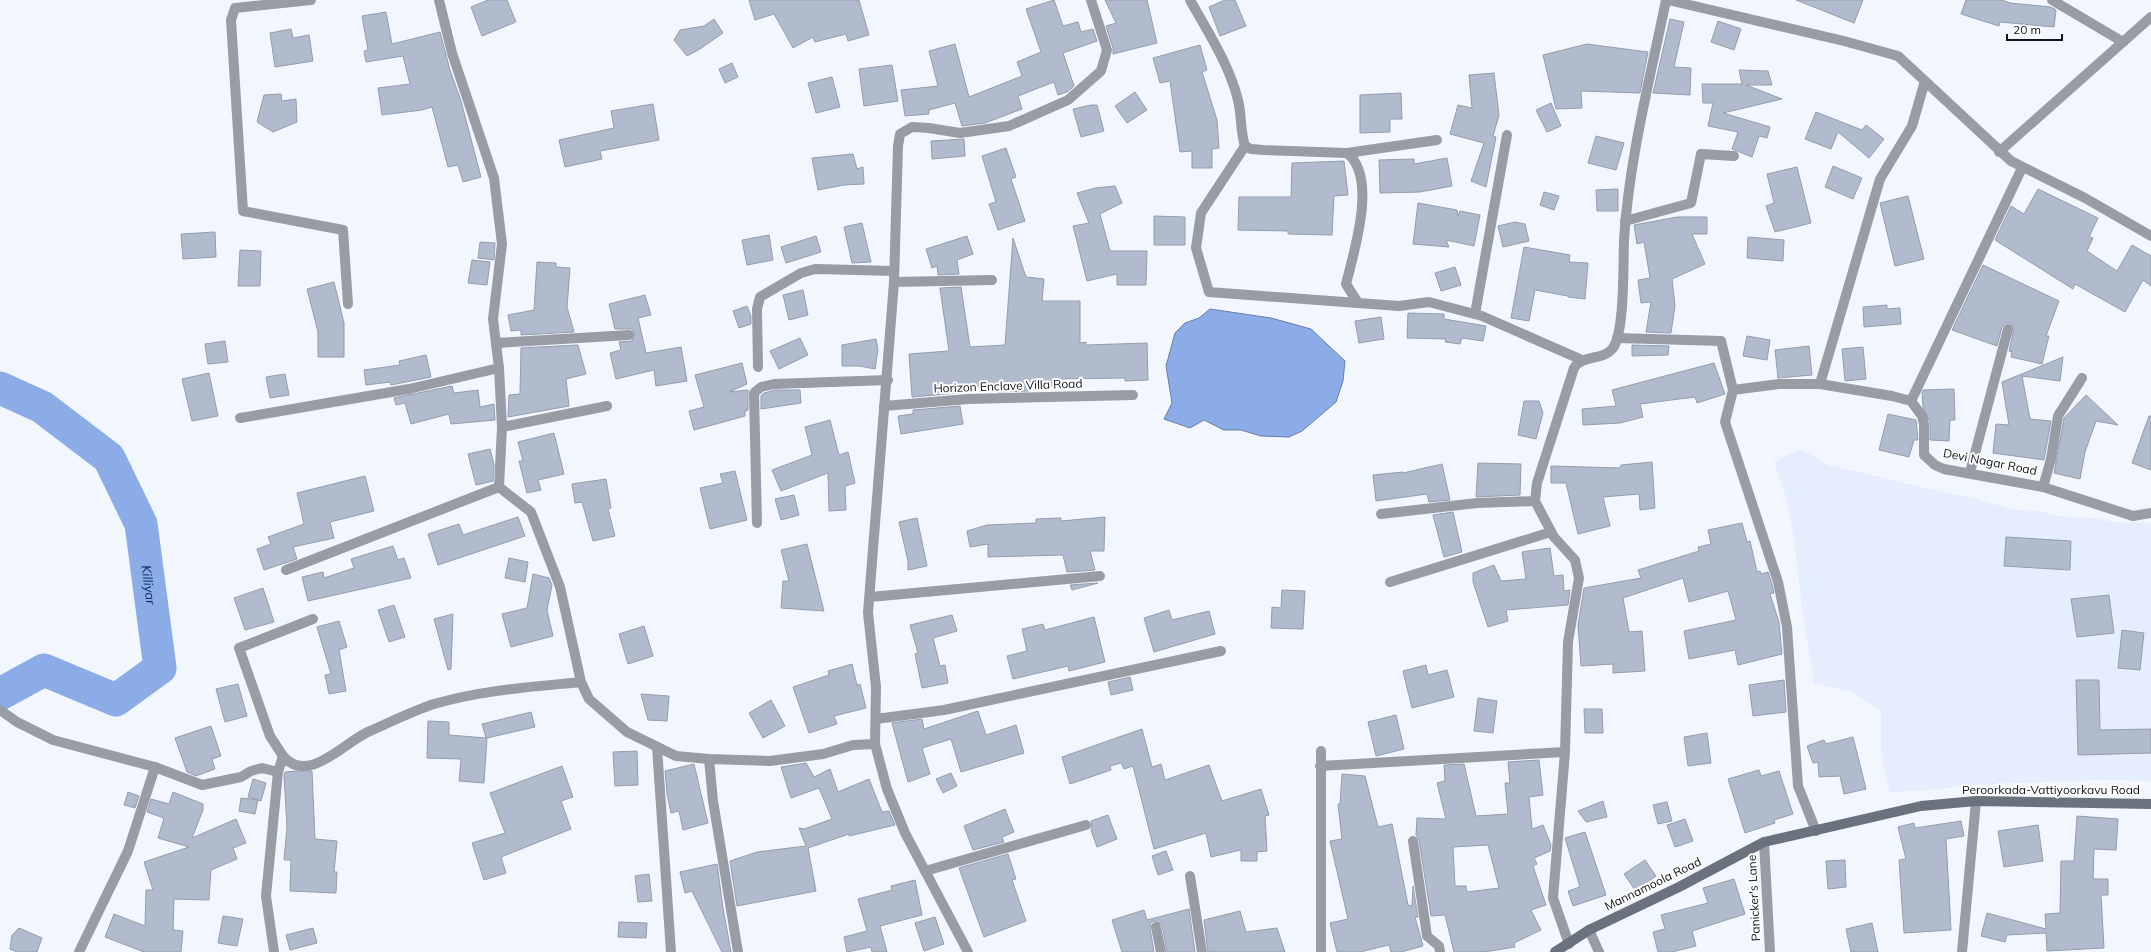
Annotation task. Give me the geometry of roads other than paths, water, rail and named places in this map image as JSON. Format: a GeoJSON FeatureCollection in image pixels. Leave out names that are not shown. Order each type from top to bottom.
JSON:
{"type":"FeatureCollection","features":[{"type":"Feature","properties":{"kind":"main road","name":"Peroorkada-Vattiyoorkavu Road"},"geometry":{"type":"LineString","coordinates":[[1764,842],[1922,806],[1976,801],[2151,804]]}},
{"type":"Feature","properties":{"kind":"main road","name":"Mannamoola Road"},"geometry":{"type":"LineString","coordinates":[[1555,952],[1589,930],[1679,887],[1764,842]]}},
{"type":"Feature","properties":{"kind":"street"},"geometry":{"type":"LineString","coordinates":[[312,0],[235,8],[231,20],[243,211],[343,230],[348,304]]}},
{"type":"Feature","properties":{"kind":"street"},"geometry":{"type":"LineString","coordinates":[[968,952],[925,872],[895,811],[875,744],[876,687],[868,613],[884,406],[888,380],[894,282],[898,146],[900,134],[912,127],[960,133],[1008,126],[1068,100],[1101,71],[1107,50],[1090,0]]}},
{"type":"Feature","properties":{"kind":"street"},"geometry":{"type":"LineString","coordinates":[[1190,0],[1221,54],[1231,78],[1238,102],[1241,132],[1246,146],[1251,149],[1347,153],[1437,140]]}},
{"type":"Feature","properties":{"kind":"street"},"geometry":{"type":"LineString","coordinates":[[1246,146],[1201,213],[1196,248],[1209,292],[1399,306],[1428,302],[1475,314],[1582,360],[1602,356],[1612,348],[1620,328],[1625,221],[1637,142],[1667,0],[1844,40],[1898,56],[1999,152],[2022,168],[2085,198],[2151,236]]}},
{"type":"Feature","properties":{"kind":"street"},"geometry":{"type":"LineString","coordinates":[[2052,0],[2123,42]]}},
{"type":"Feature","properties":{"kind":"street"},"geometry":{"type":"LineString","coordinates":[[441,1],[452,53],[494,178],[502,244],[493,319],[499,368],[502,427],[499,487]]}},
{"type":"Feature","properties":{"kind":"street"},"geometry":{"type":"LineString","coordinates":[[1999,152],[2151,17]]}},
{"type":"Feature","properties":{"kind":"street"},"geometry":{"type":"LineString","coordinates":[[1820,384],[1880,179],[1912,126],[1926,81]]}},
{"type":"Feature","properties":{"kind":"street"},"geometry":{"type":"LineString","coordinates":[[1475,314],[1507,135]]}},
{"type":"Feature","properties":{"kind":"street"},"geometry":{"type":"LineString","coordinates":[[1347,153],[1354,159],[1360,170],[1363,216],[1346,284],[1358,302]]}},
{"type":"Feature","properties":{"kind":"street"},"geometry":{"type":"LineString","coordinates":[[1625,221],[1690,204],[1701,154],[1734,156]]}},
{"type":"Feature","properties":{"kind":"street"},"geometry":{"type":"LineString","coordinates":[[1733,390],[1779,384],[1820,384],[1892,396],[1911,401],[2022,168]]}},
{"type":"Feature","properties":{"kind":"street"},"geometry":{"type":"LineString","coordinates":[[758,367],[757,309],[760,297],[801,273],[815,269],[894,271]]}},
{"type":"Feature","properties":{"kind":"street"},"geometry":{"type":"LineString","coordinates":[[894,282],[992,280]]}},
{"type":"Feature","properties":{"kind":"street"},"geometry":{"type":"LineString","coordinates":[[1970,472],[2008,329]]}},
{"type":"Feature","properties":{"kind":"street"},"geometry":{"type":"LineString","coordinates":[[496,343],[629,335]]}},
{"type":"Feature","properties":{"kind":"street"},"geometry":{"type":"LineString","coordinates":[[1617,338],[1721,341],[1733,390],[1725,422],[1778,582],[1787,627],[1798,786],[1816,830]]}},
{"type":"Feature","properties":{"kind":"street"},"geometry":{"type":"LineString","coordinates":[[1569,944],[1553,898],[1565,752],[1568,642],[1579,578],[1575,560],[1566,553],[1550,532],[1535,501],[1537,483],[1572,371],[1582,360]]}},
{"type":"Feature","properties":{"kind":"street"},"geometry":{"type":"LineString","coordinates":[[240,418],[409,389],[499,368]]}},
{"type":"Feature","properties":{"kind":"street"},"geometry":{"type":"LineString","coordinates":[[2043,486],[2051,459],[2058,416],[2082,378]]}},
{"type":"Feature","properties":{"kind":"street"},"geometry":{"type":"LineString","coordinates":[[757,523],[754,393],[760,387],[774,384],[888,380]]}},
{"type":"Feature","properties":{"kind":"street","name":"Horizon Enclave Villa Road"},"geometry":{"type":"LineString","coordinates":[[884,406],[968,399],[1133,395]]}},
{"type":"Feature","properties":{"kind":"street","name":"Devi Nagar Road"},"geometry":{"type":"LineString","coordinates":[[1911,401],[1922,416],[1924,424],[1924,455],[1935,465],[1944,469],[1970,472],[2043,486],[2133,516],[2151,513]]}},
{"type":"Feature","properties":{"kind":"street"},"geometry":{"type":"LineString","coordinates":[[502,427],[607,406]]}},
{"type":"Feature","properties":{"kind":"street"},"geometry":{"type":"LineString","coordinates":[[286,570],[499,487]]}},
{"type":"Feature","properties":{"kind":"street"},"geometry":{"type":"LineString","coordinates":[[499,487],[531,512],[560,587],[581,682],[589,699],[627,732],[676,756],[710,759],[770,761],[823,754],[853,745],[875,744]]}},
{"type":"Feature","properties":{"kind":"street"},"geometry":{"type":"LineString","coordinates":[[1381,514],[1477,503],[1535,501]]}},
{"type":"Feature","properties":{"kind":"street"},"geometry":{"type":"LineString","coordinates":[[1390,582],[1550,532]]}},
{"type":"Feature","properties":{"kind":"street"},"geometry":{"type":"LineString","coordinates":[[870,597],[1100,576]]}},
{"type":"Feature","properties":{"kind":"street"},"geometry":{"type":"LineString","coordinates":[[313,619],[239,648],[270,736],[288,763],[301,767],[326,760],[364,733],[433,705],[491,690],[581,682]]}},
{"type":"Feature","properties":{"kind":"street"},"geometry":{"type":"LineString","coordinates":[[876,719],[944,710],[1221,651]]}},
{"type":"Feature","properties":{"kind":"street"},"geometry":{"type":"LineString","coordinates":[[0,710],[18,722],[53,740],[156,767],[202,785],[241,778],[251,770],[262,768],[278,772]]}},
{"type":"Feature","properties":{"kind":"street"},"geometry":{"type":"LineString","coordinates":[[657,747],[671,952]]}},
{"type":"Feature","properties":{"kind":"street"},"geometry":{"type":"LineString","coordinates":[[1321,751],[1321,952]]}},
{"type":"Feature","properties":{"kind":"street"},"geometry":{"type":"LineString","coordinates":[[1320,766],[1565,752]]}},
{"type":"Feature","properties":{"kind":"street"},"geometry":{"type":"LineString","coordinates":[[274,952],[266,896],[278,772],[283,756]]}},
{"type":"Feature","properties":{"kind":"street"},"geometry":{"type":"LineString","coordinates":[[710,759],[713,801],[738,952]]}},
{"type":"Feature","properties":{"kind":"street"},"geometry":{"type":"LineString","coordinates":[[79,952],[128,851],[156,767]]}},
{"type":"Feature","properties":{"kind":"street"},"geometry":{"type":"LineString","coordinates":[[1962,952],[1976,801]]}},
{"type":"Feature","properties":{"kind":"street"},"geometry":{"type":"LineString","coordinates":[[925,872],[1086,825]]}},
{"type":"Feature","properties":{"kind":"street"},"geometry":{"type":"LineString","coordinates":[[1413,841],[1414,858],[1427,936],[1440,946],[1440,952]]}},
{"type":"Feature","properties":{"kind":"street","name":"Panicker's Lane"},"geometry":{"type":"LineString","coordinates":[[1764,842],[1770,952]]}},
{"type":"Feature","properties":{"kind":"street"},"geometry":{"type":"LineString","coordinates":[[1190,876],[1202,952]]}},
{"type":"Feature","properties":{"kind":"street"},"geometry":{"type":"LineString","coordinates":[[1156,927],[1162,952]]}},
{"type":"Feature","properties":{"kind":"street"},"geometry":{"type":"LineString","coordinates":[[1589,930],[1599,952]]}},
{"type":"Feature","properties":{"kind":"water"},"geometry":{"type":"Polygon","coordinates":[[[1210,309],[1271,318],[1311,329],[1345,361],[1343,381],[1336,402],[1302,431],[1289,437],[1261,436],[1241,430],[1224,430],[1204,420],[1190,428],[1164,419],[1172,403],[1166,366],[1175,333],[1185,323],[1199,318],[1210,309]]]}},
{"type":"Feature","properties":{"kind":"waterway","name":"Killiyar"},"geometry":{"type":"LineString","coordinates":[[0,388],[42,407],[109,458],[141,524],[160,668],[116,700],[44,670],[0,694]]}}]}
